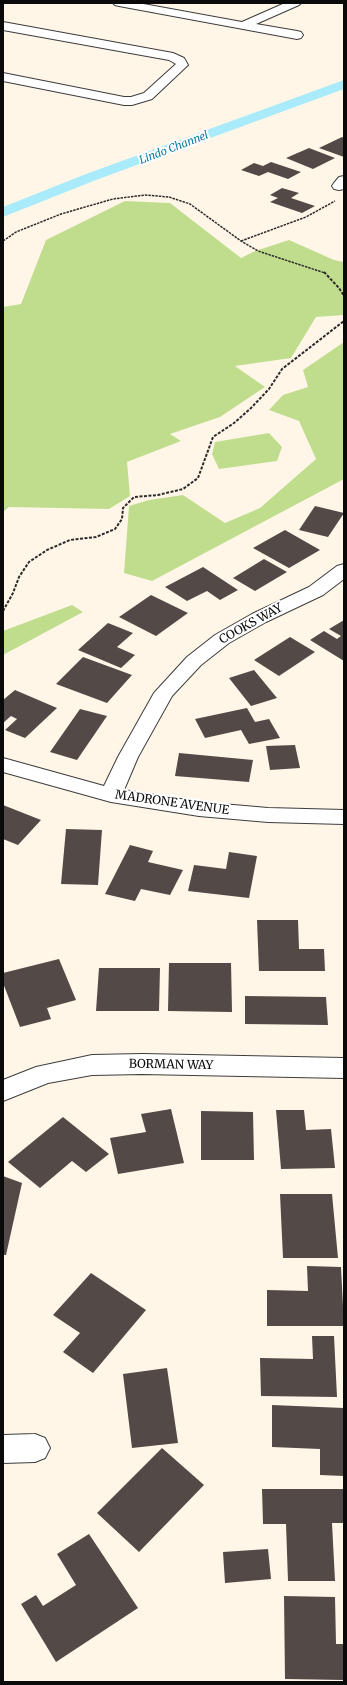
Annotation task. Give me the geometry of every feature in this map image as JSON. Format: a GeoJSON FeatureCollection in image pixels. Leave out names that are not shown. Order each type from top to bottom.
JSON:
{"type":"FeatureCollection","features":[{"type":"Feature","properties":{"kind":"street"},"geometry":{"type":"LineString","coordinates":[[119,3],[297,35]]}},
{"type":"Feature","properties":{"kind":"street"},"geometry":{"type":"LineString","coordinates":[[244,25],[296,3]]}},
{"type":"Feature","properties":{"kind":"street"},"geometry":{"type":"LineString","coordinates":[[3,26],[173,57],[180,61],[182,65],[148,96],[132,101],[124,101],[3,77]]}},
{"type":"Feature","properties":{"kind":"street","name":"COOKS WAY"},"geometry":{"type":"LineString","coordinates":[[110,795],[128,757],[164,693],[194,661],[222,639],[259,618],[316,591],[344,570]]}},
{"type":"Feature","properties":{"kind":"street","name":"MADRONE AVENUE"},"geometry":{"type":"LineString","coordinates":[[3,765],[110,795],[206,809],[268,815],[344,817]]}},
{"type":"Feature","properties":{"kind":"street","name":"BORMAN WAY"},"geometry":{"type":"LineString","coordinates":[[3,1091],[45,1074],[92,1065],[142,1064],[344,1068]]}},
{"type":"Feature","properties":{"kind":"street"},"geometry":{"type":"LineString","coordinates":[[3,1449],[35,1448]]}},
{"type":"Feature","properties":{"kind":"path"},"geometry":{"type":"LineString","coordinates":[[241,241],[306,217],[335,202],[342,183]]}},
{"type":"Feature","properties":{"kind":"path"},"geometry":{"type":"LineString","coordinates":[[3,242],[16,232],[61,214],[113,199],[145,195],[169,197],[190,204],[241,241],[258,251],[323,271],[339,288],[344,296]]}},
{"type":"Feature","properties":{"kind":"path"},"geometry":{"type":"LineString","coordinates":[[3,611],[19,577],[30,562],[47,550],[70,540],[96,537],[114,528],[122,519],[123,508],[134,497],[158,495],[183,490],[198,478],[213,437],[234,423],[251,408],[269,389],[282,368],[344,321]]}},
{"type":"Feature","properties":{"kind":"green space"},"geometry":{"type":"Polygon","coordinates":[[[125,201],[170,203],[241,258],[255,251],[289,240],[334,260],[344,262],[344,315],[316,317],[291,358],[235,366],[265,387],[220,417],[170,434],[181,441],[127,462],[130,496],[109,509],[9,507],[3,512],[3,307],[21,304],[46,240],[125,201]]]}},
{"type":"Feature","properties":{"kind":"green space"},"geometry":{"type":"Polygon","coordinates":[[[344,342],[344,479],[152,581],[124,573],[129,506],[149,500],[183,495],[225,523],[260,508],[316,459],[299,421],[269,410],[283,395],[308,387],[303,370],[344,342]]]}},
{"type":"Feature","properties":{"kind":"green space"},"geometry":{"type":"Polygon","coordinates":[[[269,433],[282,447],[277,461],[219,469],[212,454],[215,442],[269,433]]]}},
{"type":"Feature","properties":{"kind":"green space"},"geometry":{"type":"Polygon","coordinates":[[[72,605],[83,612],[3,655],[3,631],[72,605]]]}},
{"type":"Feature","properties":{"kind":"building"},"geometry":{"type":"Polygon","coordinates":[[[342,137],[344,138],[344,157],[319,148],[342,137]]]}},
{"type":"Feature","properties":{"kind":"building"},"geometry":{"type":"Polygon","coordinates":[[[309,148],[335,158],[313,169],[286,158],[309,148]]]}},
{"type":"Feature","properties":{"kind":"building"},"geometry":{"type":"Polygon","coordinates":[[[271,162],[301,172],[288,179],[268,172],[259,176],[241,170],[254,163],[263,166],[271,162]]]}},
{"type":"Feature","properties":{"kind":"building"},"geometry":{"type":"Polygon","coordinates":[[[282,188],[299,193],[291,198],[315,206],[302,213],[270,202],[278,198],[270,195],[282,188]]]}},
{"type":"Feature","properties":{"kind":"building"},"geometry":{"type":"Polygon","coordinates":[[[315,506],[344,513],[328,537],[299,530],[315,506]]]}},
{"type":"Feature","properties":{"kind":"building"},"geometry":{"type":"Polygon","coordinates":[[[285,530],[320,550],[289,568],[253,548],[285,530]]]}},
{"type":"Feature","properties":{"kind":"building"},"geometry":{"type":"Polygon","coordinates":[[[264,559],[287,572],[255,591],[233,578],[264,559]]]}},
{"type":"Feature","properties":{"kind":"building"},"geometry":{"type":"Polygon","coordinates":[[[203,567],[238,590],[220,600],[207,591],[187,601],[165,587],[203,567]]]}},
{"type":"Feature","properties":{"kind":"building"},"geometry":{"type":"Polygon","coordinates":[[[151,595],[188,613],[156,636],[119,617],[151,595]]]}},
{"type":"Feature","properties":{"kind":"building"},"geometry":{"type":"Polygon","coordinates":[[[344,620],[344,661],[310,640],[324,631],[337,639],[341,636],[329,629],[344,620]]]}},
{"type":"Feature","properties":{"kind":"building"},"geometry":{"type":"Polygon","coordinates":[[[108,623],[133,633],[117,647],[135,655],[121,668],[78,650],[108,623]]]}},
{"type":"Feature","properties":{"kind":"building"},"geometry":{"type":"Polygon","coordinates":[[[290,637],[315,652],[279,676],[254,660],[290,637]]]}},
{"type":"Feature","properties":{"kind":"building"},"geometry":{"type":"Polygon","coordinates":[[[83,657],[132,675],[107,703],[56,684],[83,657]]]}},
{"type":"Feature","properties":{"kind":"building"},"geometry":{"type":"Polygon","coordinates":[[[254,670],[277,698],[251,706],[229,678],[254,670]]]}},
{"type":"Feature","properties":{"kind":"building"},"geometry":{"type":"Polygon","coordinates":[[[15,690],[57,708],[25,738],[5,730],[17,719],[11,716],[3,723],[3,700],[15,690]]]}},
{"type":"Feature","properties":{"kind":"building"},"geometry":{"type":"Polygon","coordinates":[[[247,708],[255,722],[269,719],[280,738],[249,744],[241,730],[205,738],[195,719],[247,708]]]}},
{"type":"Feature","properties":{"kind":"building"},"geometry":{"type":"Polygon","coordinates":[[[80,709],[107,716],[77,760],[50,752],[80,709]]]}},
{"type":"Feature","properties":{"kind":"building"},"geometry":{"type":"Polygon","coordinates":[[[295,745],[300,768],[270,770],[266,746],[295,745]]]}},
{"type":"Feature","properties":{"kind":"building"},"geometry":{"type":"Polygon","coordinates":[[[179,753],[253,760],[249,782],[175,776],[179,753]]]}},
{"type":"Feature","properties":{"kind":"building"},"geometry":{"type":"Polygon","coordinates":[[[3,805],[41,820],[18,845],[3,839],[3,805]]]}},
{"type":"Feature","properties":{"kind":"building"},"geometry":{"type":"Polygon","coordinates":[[[66,829],[102,830],[98,885],[61,884],[66,829]]]}},
{"type":"Feature","properties":{"kind":"building"},"geometry":{"type":"Polygon","coordinates":[[[130,845],[153,851],[148,862],[183,870],[170,895],[141,889],[135,901],[105,894],[130,845]]]}},
{"type":"Feature","properties":{"kind":"building"},"geometry":{"type":"Polygon","coordinates":[[[229,852],[257,856],[249,898],[188,891],[194,865],[226,869],[229,852]]]}},
{"type":"Feature","properties":{"kind":"building"},"geometry":{"type":"Polygon","coordinates":[[[257,920],[298,920],[299,949],[324,949],[325,971],[259,971],[257,920]]]}},
{"type":"Feature","properties":{"kind":"building"},"geometry":{"type":"Polygon","coordinates":[[[59,959],[76,1000],[47,1008],[51,1019],[20,1027],[3,983],[3,973],[59,959]]]}},
{"type":"Feature","properties":{"kind":"building"},"geometry":{"type":"Polygon","coordinates":[[[169,963],[231,963],[232,1012],[168,1011],[169,963]]]}},
{"type":"Feature","properties":{"kind":"building"},"geometry":{"type":"Polygon","coordinates":[[[99,968],[160,968],[159,1011],[96,1011],[99,968]]]}},
{"type":"Feature","properties":{"kind":"building"},"geometry":{"type":"Polygon","coordinates":[[[245,996],[326,997],[328,1025],[245,1024],[245,996]]]}},
{"type":"Feature","properties":{"kind":"building"},"geometry":{"type":"Polygon","coordinates":[[[171,1109],[184,1163],[118,1174],[110,1138],[146,1132],[141,1114],[171,1109]]]}},
{"type":"Feature","properties":{"kind":"building"},"geometry":{"type":"Polygon","coordinates":[[[276,1110],[304,1110],[306,1130],[331,1129],[335,1168],[281,1169],[276,1110]]]}},
{"type":"Feature","properties":{"kind":"building"},"geometry":{"type":"Polygon","coordinates":[[[201,1111],[253,1112],[254,1160],[201,1160],[201,1111]]]}},
{"type":"Feature","properties":{"kind":"building"},"geometry":{"type":"Polygon","coordinates":[[[63,1117],[109,1154],[86,1172],[72,1161],[40,1188],[8,1162],[63,1117]]]}},
{"type":"Feature","properties":{"kind":"building"},"geometry":{"type":"Polygon","coordinates":[[[3,1176],[22,1183],[6,1255],[3,1255],[3,1176]]]}},
{"type":"Feature","properties":{"kind":"building"},"geometry":{"type":"Polygon","coordinates":[[[280,1194],[332,1194],[338,1258],[283,1258],[280,1194]]]}},
{"type":"Feature","properties":{"kind":"building"},"geometry":{"type":"Polygon","coordinates":[[[307,1266],[341,1267],[344,1326],[267,1326],[267,1290],[308,1291],[307,1266]]]}},
{"type":"Feature","properties":{"kind":"building"},"geometry":{"type":"Polygon","coordinates":[[[91,1273],[146,1310],[93,1373],[63,1352],[80,1333],[53,1315],[91,1273]]]}},
{"type":"Feature","properties":{"kind":"building"},"geometry":{"type":"Polygon","coordinates":[[[312,1336],[334,1336],[337,1397],[261,1396],[260,1358],[313,1359],[312,1336]]]}},
{"type":"Feature","properties":{"kind":"building"},"geometry":{"type":"Polygon","coordinates":[[[167,1368],[178,1443],[132,1448],[123,1374],[167,1368]]]}},
{"type":"Feature","properties":{"kind":"building"},"geometry":{"type":"Polygon","coordinates":[[[272,1405],[344,1408],[344,1476],[320,1475],[320,1449],[272,1447],[272,1405]]]}},
{"type":"Feature","properties":{"kind":"building"},"geometry":{"type":"Polygon","coordinates":[[[162,1448],[204,1485],[139,1552],[97,1513],[162,1448]]]}},
{"type":"Feature","properties":{"kind":"building"},"geometry":{"type":"Polygon","coordinates":[[[262,1489],[344,1489],[344,1523],[332,1523],[335,1581],[288,1581],[286,1524],[263,1524],[262,1489]]]}},
{"type":"Feature","properties":{"kind":"building"},"geometry":{"type":"Polygon","coordinates":[[[89,1534],[138,1608],[56,1662],[21,1604],[36,1595],[43,1606],[76,1585],[57,1554],[89,1534]]]}},
{"type":"Feature","properties":{"kind":"building"},"geometry":{"type":"Polygon","coordinates":[[[268,1549],[271,1579],[225,1583],[223,1552],[268,1549]]]}},
{"type":"Feature","properties":{"kind":"building"},"geometry":{"type":"Polygon","coordinates":[[[284,1596],[335,1597],[336,1644],[344,1644],[344,1680],[285,1679],[284,1596]]]}},
{"type":"Feature","properties":{"kind":"waterway","name":"Lindo Channel"},"geometry":{"type":"LineString","coordinates":[[3,212],[91,177],[344,84]]}}]}
